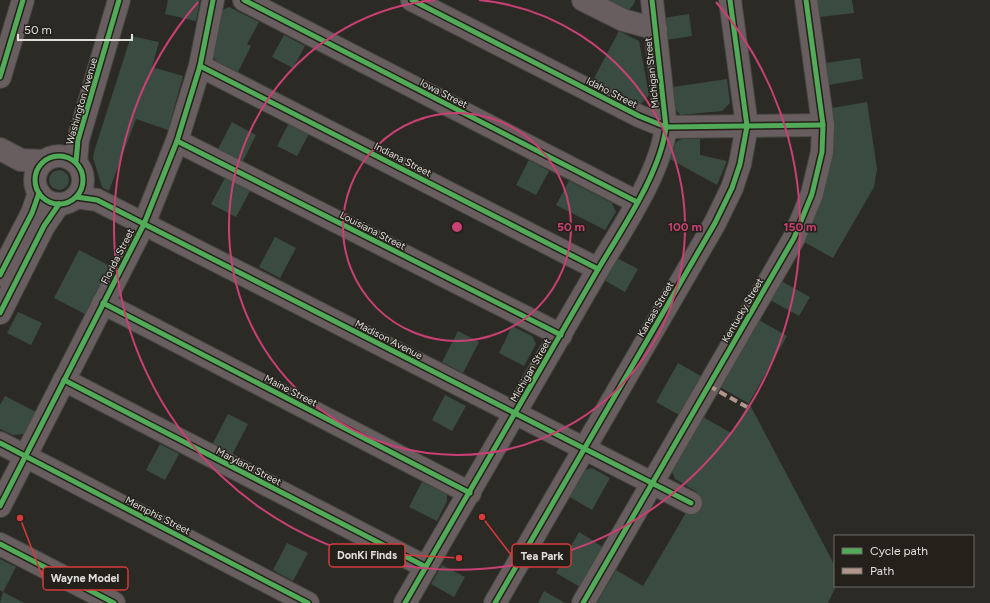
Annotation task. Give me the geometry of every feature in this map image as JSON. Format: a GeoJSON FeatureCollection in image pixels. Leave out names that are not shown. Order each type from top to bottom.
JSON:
{"type":"FeatureCollection","features":[{"type":"Feature","properties":{"kind":"street"},"geometry":{"type":"LineString","coordinates":[[0,77],[3,55],[23,0]]}},
{"type":"Feature","properties":{"kind":"street","name":"Washington Avenue"},"geometry":{"type":"LineString","coordinates":[[0,275],[32,213],[51,170],[78,140],[119,0]]}},
{"type":"Feature","properties":{"kind":"street","name":"Florida Street"},"geometry":{"type":"LineString","coordinates":[[0,506],[144,224],[177,141],[200,66],[213,0]]}},
{"type":"Feature","properties":{"kind":"street","name":"Iowa Street"},"geometry":{"type":"LineString","coordinates":[[244,0],[637,202]]}},
{"type":"Feature","properties":{"kind":"street","name":"Idaho Street"},"geometry":{"type":"LineString","coordinates":[[412,0],[638,116],[666,127],[823,125]]}},
{"type":"Feature","properties":{"kind":"street"},"geometry":{"type":"LineString","coordinates":[[583,0],[623,20],[656,28]]}},
{"type":"Feature","properties":{"kind":"street","name":"Michigan Street"},"geometry":{"type":"LineString","coordinates":[[405,603],[516,414],[637,202],[659,157],[664,144],[666,127],[652,0]]}},
{"type":"Feature","properties":{"kind":"street","name":"Kansas Street"},"geometry":{"type":"LineString","coordinates":[[496,603],[715,223],[732,188],[740,164],[747,126],[730,0]]}},
{"type":"Feature","properties":{"kind":"street","name":"Kentucky Street"},"geometry":{"type":"LineString","coordinates":[[583,603],[794,238],[805,214],[819,169],[822,152],[823,125],[806,0]]}},
{"type":"Feature","properties":{"kind":"street","name":"Indiana Street"},"geometry":{"type":"LineString","coordinates":[[200,66],[598,269]]}},
{"type":"Feature","properties":{"kind":"street","name":"Louisiana Street"},"geometry":{"type":"LineString","coordinates":[[177,141],[560,335]]}},
{"type":"Feature","properties":{"kind":"street"},"geometry":{"type":"LineString","coordinates":[[0,150],[21,160],[51,170],[83,176],[79,196],[47,220],[0,313]]}},
{"type":"Feature","properties":{"kind":"street","name":"Madison Avenue"},"geometry":{"type":"LineString","coordinates":[[51,170],[44,199],[79,196],[144,224],[691,503]]}},
{"type":"Feature","properties":{"kind":"street","name":"Maine Street"},"geometry":{"type":"LineString","coordinates":[[103,303],[470,493]]}},
{"type":"Feature","properties":{"kind":"street","name":"Maryland Street"},"geometry":{"type":"LineString","coordinates":[[64,380],[426,567]]}},
{"type":"Feature","properties":{"kind":"street","name":"Memphis Street"},"geometry":{"type":"LineString","coordinates":[[0,443],[308,603]]}},
{"type":"Feature","properties":{"kind":"street"},"geometry":{"type":"LineString","coordinates":[[0,544],[114,603]]}},
{"type":"Feature","properties":{"kind":"green space"},"geometry":{"type":"Polygon","coordinates":[[[168,0],[200,0],[196,21],[165,14],[168,0]]]}},
{"type":"Feature","properties":{"kind":"green space"},"geometry":{"type":"Polygon","coordinates":[[[601,0],[635,0],[635,2],[630,9],[619,9],[601,0]]]}},
{"type":"Feature","properties":{"kind":"green space"},"geometry":{"type":"Polygon","coordinates":[[[817,0],[852,0],[854,13],[820,17],[817,0]]]}},
{"type":"Feature","properties":{"kind":"green space"},"geometry":{"type":"Polygon","coordinates":[[[229,7],[259,22],[247,44],[251,46],[238,72],[216,61],[212,55],[221,11],[229,7]]]}},
{"type":"Feature","properties":{"kind":"green space"},"geometry":{"type":"Polygon","coordinates":[[[689,14],[692,36],[666,40],[663,18],[689,14]]]}},
{"type":"Feature","properties":{"kind":"green space"},"geometry":{"type":"Polygon","coordinates":[[[619,31],[639,41],[649,95],[642,103],[633,103],[592,82],[619,31]]]}},
{"type":"Feature","properties":{"kind":"green space"},"geometry":{"type":"Polygon","coordinates":[[[284,35],[305,46],[293,68],[272,57],[284,35]]]}},
{"type":"Feature","properties":{"kind":"green space"},"geometry":{"type":"Polygon","coordinates":[[[131,36],[159,42],[152,67],[183,76],[168,130],[136,119],[109,191],[102,187],[93,158],[131,36]]]}},
{"type":"Feature","properties":{"kind":"green space"},"geometry":{"type":"Polygon","coordinates":[[[860,58],[863,79],[829,85],[826,63],[860,58]]]}},
{"type":"Feature","properties":{"kind":"green space"},"geometry":{"type":"Polygon","coordinates":[[[727,79],[730,103],[722,111],[680,115],[676,110],[673,87],[727,79]]]}},
{"type":"Feature","properties":{"kind":"green space"},"geometry":{"type":"Polygon","coordinates":[[[867,102],[877,169],[874,187],[833,258],[804,242],[818,210],[828,176],[833,143],[832,108],[867,102]]]}},
{"type":"Feature","properties":{"kind":"green space"},"geometry":{"type":"Polygon","coordinates":[[[232,122],[256,135],[242,163],[217,151],[232,122]]]}},
{"type":"Feature","properties":{"kind":"green space"},"geometry":{"type":"Polygon","coordinates":[[[289,123],[309,134],[297,156],[277,146],[289,123]]]}},
{"type":"Feature","properties":{"kind":"green space"},"geometry":{"type":"Polygon","coordinates":[[[682,139],[700,139],[700,155],[727,161],[717,185],[670,159],[676,142],[682,139]]]}},
{"type":"Feature","properties":{"kind":"green space"},"geometry":{"type":"Polygon","coordinates":[[[529,160],[549,171],[536,195],[516,185],[529,160]]]}},
{"type":"Feature","properties":{"kind":"green space"},"geometry":{"type":"Polygon","coordinates":[[[55,170],[63,170],[69,176],[69,184],[63,190],[55,190],[49,184],[49,176],[55,170]]]}},
{"type":"Feature","properties":{"kind":"green space"},"geometry":{"type":"Polygon","coordinates":[[[225,178],[250,191],[236,217],[211,204],[225,178]]]}},
{"type":"Feature","properties":{"kind":"green space"},"geometry":{"type":"Polygon","coordinates":[[[569,181],[612,203],[616,212],[605,230],[556,205],[569,181]]]}},
{"type":"Feature","properties":{"kind":"green space"},"geometry":{"type":"Polygon","coordinates":[[[275,237],[296,248],[280,278],[259,267],[275,237]]]}},
{"type":"Feature","properties":{"kind":"green space"},"geometry":{"type":"Polygon","coordinates":[[[79,250],[110,266],[85,314],[54,298],[79,250]]]}},
{"type":"Feature","properties":{"kind":"green space"},"geometry":{"type":"Polygon","coordinates":[[[615,257],[638,269],[625,292],[602,279],[615,257]]]}},
{"type":"Feature","properties":{"kind":"green space"},"geometry":{"type":"Polygon","coordinates":[[[781,281],[810,297],[799,316],[770,300],[781,281]]]}},
{"type":"Feature","properties":{"kind":"green space"},"geometry":{"type":"Polygon","coordinates":[[[18,312],[42,323],[31,345],[7,333],[18,312]]]}},
{"type":"Feature","properties":{"kind":"green space"},"geometry":{"type":"Polygon","coordinates":[[[759,320],[787,336],[749,403],[834,564],[834,587],[836,587],[828,603],[597,603],[616,570],[643,586],[697,494],[697,492],[675,479],[672,471],[703,417],[731,433],[747,407],[748,403],[720,387],[759,320]]]}},
{"type":"Feature","properties":{"kind":"green space"},"geometry":{"type":"Polygon","coordinates":[[[512,326],[532,336],[536,344],[524,366],[499,353],[512,326]]]}},
{"type":"Feature","properties":{"kind":"green space"},"geometry":{"type":"Polygon","coordinates":[[[458,331],[479,342],[463,373],[442,362],[458,331]]]}},
{"type":"Feature","properties":{"kind":"green space"},"geometry":{"type":"Polygon","coordinates":[[[678,363],[701,376],[679,415],[656,402],[678,363]]]}},
{"type":"Feature","properties":{"kind":"green space"},"geometry":{"type":"Polygon","coordinates":[[[445,395],[466,406],[452,431],[432,420],[445,395]]]}},
{"type":"Feature","properties":{"kind":"green space"},"geometry":{"type":"Polygon","coordinates":[[[5,396],[36,412],[24,434],[13,435],[0,429],[0,405],[5,396]]]}},
{"type":"Feature","properties":{"kind":"green space"},"geometry":{"type":"Polygon","coordinates":[[[228,414],[248,424],[232,455],[212,445],[228,414]]]}},
{"type":"Feature","properties":{"kind":"green space"},"geometry":{"type":"Polygon","coordinates":[[[160,444],[179,454],[165,480],[146,470],[160,444]]]}},
{"type":"Feature","properties":{"kind":"green space"},"geometry":{"type":"Polygon","coordinates":[[[592,468],[610,478],[592,510],[568,496],[582,471],[592,468]]]}},
{"type":"Feature","properties":{"kind":"green space"},"geometry":{"type":"Polygon","coordinates":[[[422,482],[447,494],[447,501],[437,521],[409,507],[422,482]]]}},
{"type":"Feature","properties":{"kind":"green space"},"geometry":{"type":"Polygon","coordinates":[[[579,532],[603,547],[580,587],[556,573],[579,532]]]}},
{"type":"Feature","properties":{"kind":"green space"},"geometry":{"type":"Polygon","coordinates":[[[287,543],[308,553],[293,581],[273,570],[287,543]]]}},
{"type":"Feature","properties":{"kind":"green space"},"geometry":{"type":"Polygon","coordinates":[[[0,559],[16,567],[3,592],[0,590],[0,559]]]}},
{"type":"Feature","properties":{"kind":"green space"},"geometry":{"type":"Polygon","coordinates":[[[442,565],[465,577],[454,597],[431,584],[442,565]]]}},
{"type":"Feature","properties":{"kind":"green space"},"geometry":{"type":"Polygon","coordinates":[[[544,591],[565,603],[538,603],[544,591]]]}},
{"type":"Feature","properties":{"kind":"green space"},"geometry":{"type":"Polygon","coordinates":[[[3,592],[24,603],[0,603],[3,592]]]}},
{"type":"Feature","properties":{"kind":"marked path"},"geometry":{"type":"LineString","coordinates":[[709,386],[747,407]]}},
{"type":"Feature","properties":{"kind":"cycle path"},"geometry":{"type":"LineString","coordinates":[[0,77],[23,0]]}},
{"type":"Feature","properties":{"kind":"cycle path"},"geometry":{"type":"LineString","coordinates":[[76,162],[78,140],[119,0]]}},
{"type":"Feature","properties":{"kind":"cycle path"},"geometry":{"type":"LineString","coordinates":[[0,506],[144,224],[177,141],[200,66],[213,0]]}},
{"type":"Feature","properties":{"kind":"cycle path"},"geometry":{"type":"LineString","coordinates":[[244,0],[637,202]]}},
{"type":"Feature","properties":{"kind":"cycle path"},"geometry":{"type":"LineString","coordinates":[[412,0],[639,116],[666,127],[823,125]]}},
{"type":"Feature","properties":{"kind":"cycle path"},"geometry":{"type":"LineString","coordinates":[[405,603],[593,278],[626,224],[656,165],[666,127],[652,0]]}},
{"type":"Feature","properties":{"kind":"cycle path"},"geometry":{"type":"LineString","coordinates":[[495,603],[715,223],[732,188],[740,164],[747,126],[730,0]]}},
{"type":"Feature","properties":{"kind":"cycle path"},"geometry":{"type":"LineString","coordinates":[[583,603],[794,238],[812,194],[822,152],[823,125],[806,0]]}},
{"type":"Feature","properties":{"kind":"cycle path"},"geometry":{"type":"LineString","coordinates":[[200,66],[598,269]]}},
{"type":"Feature","properties":{"kind":"cycle path"},"geometry":{"type":"LineString","coordinates":[[177,141],[561,335]]}},
{"type":"Feature","properties":{"kind":"cycle path"},"geometry":{"type":"LineString","coordinates":[[54,156],[64,156],[76,163],[83,175],[83,180],[83,185],[76,197],[64,204],[54,204],[46,200],[39,193],[35,185],[35,175],[39,167],[46,160],[54,156]]}},
{"type":"Feature","properties":{"kind":"cycle path"},"geometry":{"type":"LineString","coordinates":[[0,275],[32,213],[39,193]]}},
{"type":"Feature","properties":{"kind":"cycle path"},"geometry":{"type":"LineString","coordinates":[[76,197],[97,200],[691,503]]}},
{"type":"Feature","properties":{"kind":"cycle path"},"geometry":{"type":"LineString","coordinates":[[0,313],[44,226],[59,204]]}},
{"type":"Feature","properties":{"kind":"cycle path"},"geometry":{"type":"LineString","coordinates":[[103,303],[470,493]]}},
{"type":"Feature","properties":{"kind":"cycle path"},"geometry":{"type":"LineString","coordinates":[[64,380],[426,567]]}},
{"type":"Feature","properties":{"kind":"cycle path"},"geometry":{"type":"LineString","coordinates":[[0,443],[308,603]]}},
{"type":"Feature","properties":{"kind":"cycle path"},"geometry":{"type":"LineString","coordinates":[[0,544],[114,603]]}},
{"type":"Feature","properties":{"kind":"place","name":"Tea Park"},"geometry":{"type":"Point","coordinates":[482,517]}},
{"type":"Feature","properties":{"kind":"place","name":"Wayne Model"},"geometry":{"type":"Point","coordinates":[20,518]}},
{"type":"Feature","properties":{"kind":"place","name":"DonKi Finds"},"geometry":{"type":"Point","coordinates":[459,558]}}]}
